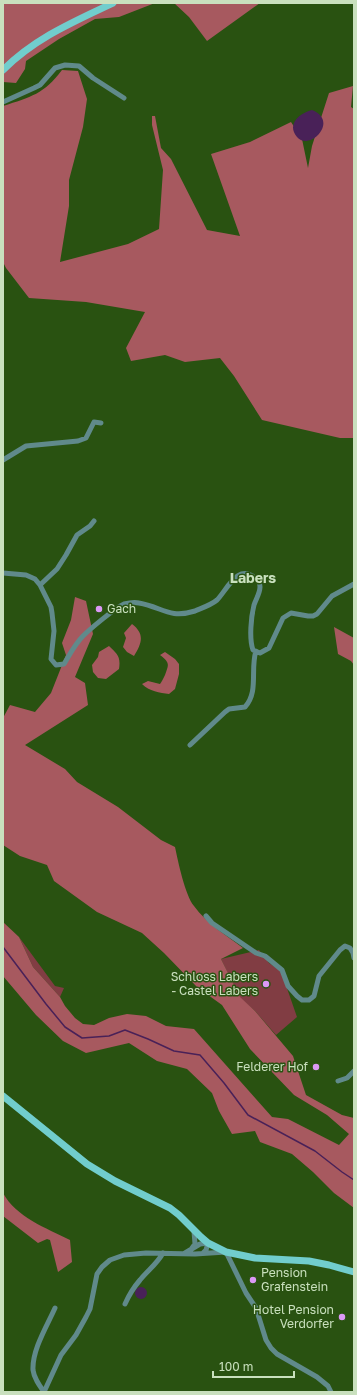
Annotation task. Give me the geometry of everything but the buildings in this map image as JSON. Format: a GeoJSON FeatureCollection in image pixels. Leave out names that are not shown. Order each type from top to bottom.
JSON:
{"type":"FeatureCollection","features":[{"type":"Feature","properties":{"kind":"main road"},"geometry":{"type":"LineString","coordinates":[[3,70],[16,56],[36,42],[113,3]]}},
{"type":"Feature","properties":{"kind":"main road"},"geometry":{"type":"LineString","coordinates":[[3,1096],[87,1164],[120,1183],[170,1208],[208,1243],[226,1252],[255,1258],[309,1261],[354,1272]]}},
{"type":"Feature","properties":{"kind":"street"},"geometry":{"type":"LineString","coordinates":[[3,102],[40,85],[55,68],[65,65],[79,66],[93,78],[124,98]]}},
{"type":"Feature","properties":{"kind":"street"},"geometry":{"type":"LineString","coordinates":[[3,460],[26,446],[84,440],[94,422],[101,422]]}},
{"type":"Feature","properties":{"kind":"street"},"geometry":{"type":"LineString","coordinates":[[40,585],[57,569],[77,535],[94,521]]}},
{"type":"Feature","properties":{"kind":"street"},"geometry":{"type":"LineString","coordinates":[[3,573],[26,575],[35,579],[40,585],[51,607],[54,631],[51,659],[56,665],[64,664],[83,636],[117,608],[128,603],[137,602],[166,613],[177,614],[203,608],[216,600],[232,580],[244,574],[251,576],[259,583],[260,590],[254,606],[251,642],[254,650],[260,653],[269,648],[283,618],[291,614],[313,616],[317,614],[332,596],[354,584]]}},
{"type":"Feature","properties":{"kind":"street"},"geometry":{"type":"LineString","coordinates":[[190,745],[229,709],[245,707],[248,704],[254,686],[253,659],[256,651]]}},
{"type":"Feature","properties":{"kind":"street"},"geometry":{"type":"LineString","coordinates":[[206,916],[212,923],[256,953],[265,956],[279,967],[282,970],[288,986],[302,1000],[309,1000],[314,996],[319,976],[340,950],[345,946],[350,948],[354,958]]}},
{"type":"Feature","properties":{"kind":"street"},"geometry":{"type":"LineString","coordinates":[[338,1081],[347,1078],[354,1071]]}},
{"type":"Feature","properties":{"kind":"street"},"geometry":{"type":"LineString","coordinates":[[190,1250],[195,1244],[194,1230]]}},
{"type":"Feature","properties":{"kind":"street"},"geometry":{"type":"LineString","coordinates":[[184,1253],[200,1244],[208,1243]]}},
{"type":"Feature","properties":{"kind":"street"},"geometry":{"type":"LineString","coordinates":[[203,1253],[208,1243]]}},
{"type":"Feature","properties":{"kind":"street"},"geometry":{"type":"LineString","coordinates":[[44,1392],[61,1355],[81,1327],[86,1317],[90,1308],[96,1279],[104,1264],[114,1258],[124,1255],[226,1252],[246,1293],[256,1308],[266,1340],[271,1348],[277,1354],[294,1362],[323,1381],[331,1392]]}},
{"type":"Feature","properties":{"kind":"street"},"geometry":{"type":"LineString","coordinates":[[125,1304],[129,1295],[140,1280],[160,1260],[163,1253]]}},
{"type":"Feature","properties":{"kind":"street"},"geometry":{"type":"LineString","coordinates":[[44,1392],[35,1376],[33,1369],[39,1342],[55,1308]]}},
{"type":"Feature","properties":{"kind":"shaded area"},"geometry":{"type":"Polygon","coordinates":[[[3,3],[155,3],[119,17],[95,19],[59,39],[26,61],[25,69],[16,83],[3,82],[3,3]]]}},
{"type":"Feature","properties":{"kind":"shaded area"},"geometry":{"type":"Polygon","coordinates":[[[174,3],[260,3],[207,41],[189,17],[174,3]]]}},
{"type":"Feature","properties":{"kind":"shaded area"},"geometry":{"type":"Polygon","coordinates":[[[62,70],[78,71],[87,99],[83,127],[69,180],[69,206],[60,262],[128,244],[159,229],[163,170],[152,125],[152,116],[155,116],[161,148],[171,159],[207,230],[240,236],[211,154],[250,142],[291,122],[302,139],[308,168],[312,146],[329,93],[353,86],[351,107],[354,109],[354,438],[340,438],[262,420],[234,376],[220,358],[185,362],[165,355],[131,361],[126,348],[145,312],[86,302],[29,298],[3,262],[3,106],[22,100],[43,90],[62,70]]]}},
{"type":"Feature","properties":{"kind":"shaded area"},"geometry":{"type":"Polygon","coordinates":[[[312,110],[320,115],[323,121],[323,127],[320,133],[314,138],[308,141],[302,141],[294,132],[294,124],[299,116],[312,110]]]}},
{"type":"Feature","properties":{"kind":"shaded area"},"geometry":{"type":"Polygon","coordinates":[[[75,597],[86,601],[93,634],[75,677],[85,683],[88,705],[25,745],[65,769],[77,782],[118,807],[161,840],[175,847],[185,886],[194,906],[211,924],[243,948],[221,959],[240,997],[255,1011],[293,1056],[306,1095],[342,1115],[354,1118],[354,1208],[334,1193],[292,1154],[260,1142],[255,1131],[232,1134],[219,1111],[212,1093],[187,1069],[157,1061],[129,1043],[86,1053],[63,1041],[36,1015],[3,976],[3,922],[19,937],[33,967],[60,997],[75,1018],[83,1024],[94,1025],[109,1018],[127,1014],[146,1016],[166,1026],[194,1029],[272,1117],[288,1119],[339,1145],[349,1134],[327,1115],[294,1095],[250,1049],[222,1005],[197,987],[142,933],[97,912],[54,881],[47,865],[20,856],[3,845],[3,718],[10,705],[35,712],[51,693],[66,655],[62,643],[71,620],[75,597]]]}},
{"type":"Feature","properties":{"kind":"shaded area"},"geometry":{"type":"Polygon","coordinates":[[[132,624],[139,631],[141,639],[134,656],[127,652],[123,647],[126,638],[124,633],[132,624]]]}},
{"type":"Feature","properties":{"kind":"shaded area"},"geometry":{"type":"Polygon","coordinates":[[[334,627],[354,638],[354,665],[351,661],[338,654],[334,627]]]}},
{"type":"Feature","properties":{"kind":"shaded area"},"geometry":{"type":"Polygon","coordinates":[[[109,646],[118,656],[119,669],[106,679],[98,678],[93,672],[92,665],[98,657],[99,652],[109,646]]]}},
{"type":"Feature","properties":{"kind":"shaded area"},"geometry":{"type":"Polygon","coordinates":[[[165,652],[179,664],[179,674],[175,689],[169,694],[151,690],[142,684],[148,681],[160,684],[168,666],[166,660],[160,655],[165,652]]]}},
{"type":"Feature","properties":{"kind":"shaded area"},"geometry":{"type":"Polygon","coordinates":[[[19,937],[55,986],[64,988],[60,997],[33,967],[19,937]]]}},
{"type":"Feature","properties":{"kind":"shaded area"},"geometry":{"type":"Polygon","coordinates":[[[259,950],[269,963],[281,971],[297,1017],[276,1035],[255,1011],[240,998],[221,959],[259,950]]]}},
{"type":"Feature","properties":{"kind":"shaded area"},"geometry":{"type":"Polygon","coordinates":[[[3,1193],[16,1209],[32,1221],[70,1240],[72,1262],[58,1272],[50,1240],[47,1239],[38,1243],[3,1216],[3,1193]]]}},
{"type":"Feature","properties":{"kind":"shaded area"},"geometry":{"type":"Polygon","coordinates":[[[141,1287],[145,1289],[147,1293],[145,1297],[141,1299],[137,1297],[135,1293],[137,1289],[141,1287]]]}},
{"type":"Feature","properties":{"kind":"waterway"},"geometry":{"type":"LineString","coordinates":[[3,947],[65,1027],[82,1038],[109,1036],[125,1030],[174,1051],[200,1055],[224,1083],[248,1115],[315,1151],[354,1180]]}},
{"type":"Feature","properties":{"kind":"place","name":"Gach"},"geometry":{"type":"Point","coordinates":[99,609]}},
{"type":"Feature","properties":{"kind":"place","name":"Schloss Labers - Castel Labers"},"geometry":{"type":"Point","coordinates":[266,984]}},
{"type":"Feature","properties":{"kind":"place","name":"Felderer Hof"},"geometry":{"type":"Point","coordinates":[316,1067]}},
{"type":"Feature","properties":{"kind":"place","name":"Pension Grafenstein"},"geometry":{"type":"Point","coordinates":[253,1280]}},
{"type":"Feature","properties":{"kind":"place","name":"Hotel Pension Verdorfer"},"geometry":{"type":"Point","coordinates":[342,1317]}},
{"type":"Feature","properties":{"kind":"district","name":"Labers"},"geometry":{"type":"Point","coordinates":[253,578]}}]}
